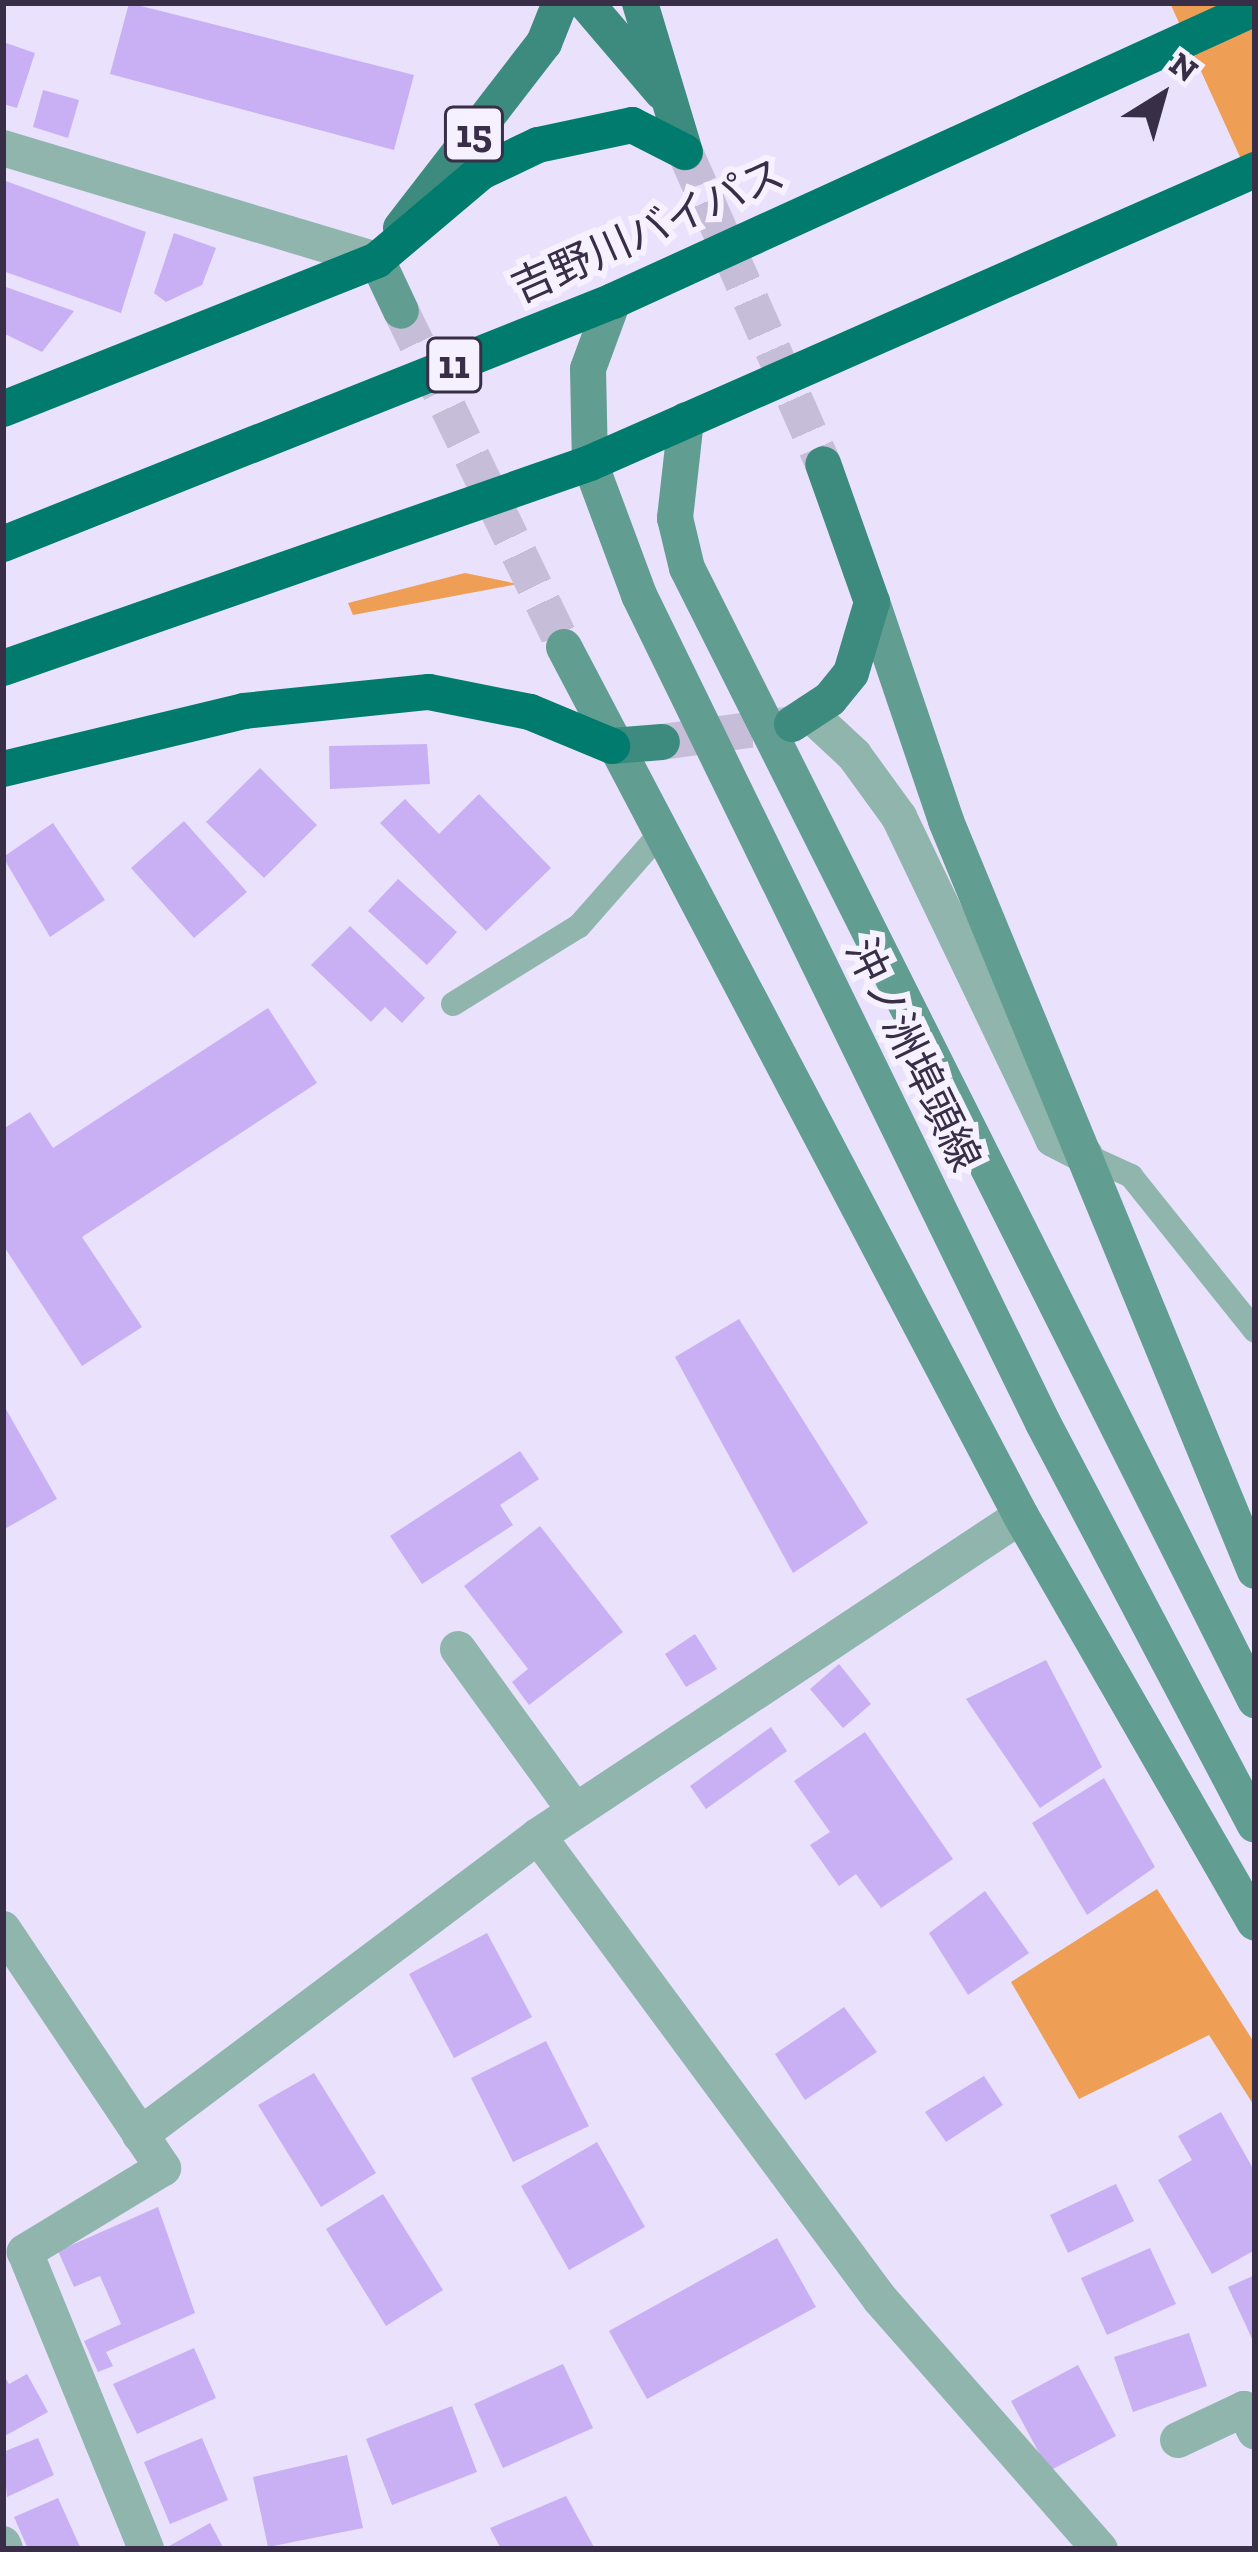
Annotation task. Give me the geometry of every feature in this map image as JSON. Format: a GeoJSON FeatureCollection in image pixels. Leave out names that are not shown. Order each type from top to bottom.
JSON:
{"type":"FeatureCollection","features":[{"type":"Feature","properties":{"kind":"highway","name":"吉野川バイパス"},"geometry":{"type":"LineString","coordinates":[[3,544],[613,301],[897,167],[1255,8]]}},
{"type":"Feature","properties":{"kind":"highway"},"geometry":{"type":"LineString","coordinates":[[3,409],[377,260],[481,172],[538,145],[632,125],[686,152]]}},
{"type":"Feature","properties":{"kind":"highway"},"geometry":{"type":"LineString","coordinates":[[3,668],[590,463],[1255,170]]}},
{"type":"Feature","properties":{"kind":"highway"},"geometry":{"type":"LineString","coordinates":[[3,769],[244,711],[429,692],[530,712],[613,746]]}},
{"type":"Feature","properties":{"kind":"main road","name":"15"},"geometry":{"type":"LineString","coordinates":[[377,260],[544,43],[560,3]]}},
{"type":"Feature","properties":{"kind":"main road"},"geometry":{"type":"LineString","coordinates":[[586,3],[670,100]]}},
{"type":"Feature","properties":{"kind":"main road"},"geometry":{"type":"LineString","coordinates":[[640,3],[686,152]]}},
{"type":"Feature","properties":{"kind":"main road"},"geometry":{"type":"LineString","coordinates":[[377,260],[401,311]]}},
{"type":"Feature","properties":{"kind":"main road","name":"沖ノ洲埠頭線"},"geometry":{"type":"LineString","coordinates":[[613,301],[589,369],[590,463],[638,595],[1043,1423],[1255,1825]]}},
{"type":"Feature","properties":{"kind":"main road","name":"沖ノ洲埠頭線"},"geometry":{"type":"LineString","coordinates":[[686,420],[674,518],[687,568],[1255,1700]]}},
{"type":"Feature","properties":{"kind":"main road"},"geometry":{"type":"LineString","coordinates":[[823,464],[946,821],[1255,1570]]}},
{"type":"Feature","properties":{"kind":"main road"},"geometry":{"type":"LineString","coordinates":[[801,718],[851,673],[872,602]]}},
{"type":"Feature","properties":{"kind":"main road"},"geometry":{"type":"LineString","coordinates":[[565,647],[659,835],[1021,1516],[1255,1923]]}},
{"type":"Feature","properties":{"kind":"main road"},"geometry":{"type":"LineString","coordinates":[[613,746],[662,742]]}},
{"type":"Feature","properties":{"kind":"street"},"geometry":{"type":"LineString","coordinates":[[3,148],[377,260]]}},
{"type":"Feature","properties":{"kind":"street"},"geometry":{"type":"LineString","coordinates":[[801,718],[854,755],[899,817],[1053,1139],[1085,1155]]}},
{"type":"Feature","properties":{"kind":"street"},"geometry":{"type":"LineString","coordinates":[[140,2135],[574,1809],[1021,1516]]}},
{"type":"Feature","properties":{"kind":"street"},"geometry":{"type":"LineString","coordinates":[[458,1649],[574,1809]]}},
{"type":"Feature","properties":{"kind":"street"},"geometry":{"type":"LineString","coordinates":[[538,1836],[880,2299],[1087,2545]]}},
{"type":"Feature","properties":{"kind":"street"},"geometry":{"type":"LineString","coordinates":[[3,1929],[163,2168],[14,2257],[146,2549]]}},
{"type":"Feature","properties":{"kind":"street"},"geometry":{"type":"LineString","coordinates":[[1178,2440],[1244,2410],[1255,2432]]}},
{"type":"Feature","properties":{"kind":"lane"},"geometry":{"type":"LineString","coordinates":[[453,1004],[578,926],[659,835]]}},
{"type":"Feature","properties":{"kind":"lane"},"geometry":{"type":"LineString","coordinates":[[1085,1155],[1132,1176],[1255,1331]]}},
{"type":"Feature","properties":{"kind":"shaded area"},"geometry":{"type":"Polygon","coordinates":[[[1170,3],[1255,3],[1255,190],[1170,3]]]}},
{"type":"Feature","properties":{"kind":"shaded area"},"geometry":{"type":"Polygon","coordinates":[[[465,573],[518,584],[353,615],[348,603],[465,573]]]}},
{"type":"Feature","properties":{"kind":"shaded area"},"geometry":{"type":"Polygon","coordinates":[[[1157,1889],[1255,2044],[1255,2107],[1209,2035],[1079,2099],[1011,1982],[1157,1889]]]}},
{"type":"Feature","properties":{"kind":"building"},"geometry":{"type":"Polygon","coordinates":[[[129,3],[414,75],[394,150],[110,74],[129,3]]]}},
{"type":"Feature","properties":{"kind":"building"},"geometry":{"type":"Polygon","coordinates":[[[3,42],[35,53],[17,108],[3,104],[3,42]]]}},
{"type":"Feature","properties":{"kind":"building"},"geometry":{"type":"Polygon","coordinates":[[[43,90],[79,100],[68,138],[33,127],[43,90]]]}},
{"type":"Feature","properties":{"kind":"building"},"geometry":{"type":"Polygon","coordinates":[[[3,180],[146,232],[121,313],[3,271],[3,180]]]}},
{"type":"Feature","properties":{"kind":"building"},"geometry":{"type":"Polygon","coordinates":[[[174,233],[216,248],[202,285],[166,302],[154,293],[174,233]]]}},
{"type":"Feature","properties":{"kind":"building"},"geometry":{"type":"Polygon","coordinates":[[[3,286],[74,311],[42,352],[3,333],[3,286]]]}},
{"type":"Feature","properties":{"kind":"building"},"geometry":{"type":"Polygon","coordinates":[[[427,744],[430,784],[330,789],[329,746],[427,744]]]}},
{"type":"Feature","properties":{"kind":"building"},"geometry":{"type":"Polygon","coordinates":[[[260,768],[317,825],[264,878],[206,822],[260,768]]]}},
{"type":"Feature","properties":{"kind":"building"},"geometry":{"type":"Polygon","coordinates":[[[479,794],[551,868],[486,931],[380,823],[405,799],[439,834],[479,794]]]}},
{"type":"Feature","properties":{"kind":"building"},"geometry":{"type":"Polygon","coordinates":[[[184,821],[247,892],[194,938],[131,868],[184,821]]]}},
{"type":"Feature","properties":{"kind":"building"},"geometry":{"type":"Polygon","coordinates":[[[53,823],[105,900],[50,937],[3,857],[53,823]]]}},
{"type":"Feature","properties":{"kind":"building"},"geometry":{"type":"Polygon","coordinates":[[[398,879],[457,932],[427,965],[368,911],[398,879]]]}},
{"type":"Feature","properties":{"kind":"building"},"geometry":{"type":"Polygon","coordinates":[[[350,926],[425,998],[402,1023],[385,1007],[371,1022],[311,965],[350,926]]]}},
{"type":"Feature","properties":{"kind":"building"},"geometry":{"type":"Polygon","coordinates":[[[268,1008],[317,1083],[82,1237],[142,1327],[82,1366],[3,1245],[3,1129],[30,1112],[53,1148],[268,1008]]]}},
{"type":"Feature","properties":{"kind":"building"},"geometry":{"type":"Polygon","coordinates":[[[739,1319],[868,1523],[793,1573],[675,1357],[739,1319]]]}},
{"type":"Feature","properties":{"kind":"building"},"geometry":{"type":"Polygon","coordinates":[[[3,1404],[57,1499],[3,1530],[3,1404]]]}},
{"type":"Feature","properties":{"kind":"building"},"geometry":{"type":"Polygon","coordinates":[[[520,1451],[539,1479],[500,1505],[513,1525],[422,1584],[390,1536],[520,1451]]]}},
{"type":"Feature","properties":{"kind":"building"},"geometry":{"type":"Polygon","coordinates":[[[540,1526],[623,1632],[529,1705],[512,1682],[528,1669],[464,1586],[540,1526]]]}},
{"type":"Feature","properties":{"kind":"building"},"geometry":{"type":"Polygon","coordinates":[[[695,1634],[717,1669],[686,1687],[665,1654],[695,1634]]]}},
{"type":"Feature","properties":{"kind":"building"},"geometry":{"type":"Polygon","coordinates":[[[1046,1660],[1102,1767],[1040,1808],[966,1699],[1046,1660]]]}},
{"type":"Feature","properties":{"kind":"building"},"geometry":{"type":"Polygon","coordinates":[[[839,1664],[871,1704],[843,1728],[810,1689],[839,1664]]]}},
{"type":"Feature","properties":{"kind":"building"},"geometry":{"type":"Polygon","coordinates":[[[771,1727],[787,1751],[706,1809],[690,1786],[771,1727]]]}},
{"type":"Feature","properties":{"kind":"building"},"geometry":{"type":"Polygon","coordinates":[[[865,1732],[953,1859],[881,1908],[856,1874],[839,1886],[810,1845],[830,1832],[794,1781],[865,1732]]]}},
{"type":"Feature","properties":{"kind":"building"},"geometry":{"type":"Polygon","coordinates":[[[1104,1778],[1155,1867],[1087,1915],[1032,1823],[1104,1778]]]}},
{"type":"Feature","properties":{"kind":"building"},"geometry":{"type":"Polygon","coordinates":[[[985,1891],[1029,1953],[968,1995],[929,1933],[985,1891]]]}},
{"type":"Feature","properties":{"kind":"building"},"geometry":{"type":"Polygon","coordinates":[[[487,1933],[532,2017],[454,2058],[409,1974],[487,1933]]]}},
{"type":"Feature","properties":{"kind":"building"},"geometry":{"type":"Polygon","coordinates":[[[844,2007],[877,2052],[805,2100],[775,2054],[844,2007]]]}},
{"type":"Feature","properties":{"kind":"building"},"geometry":{"type":"Polygon","coordinates":[[[546,2041],[589,2126],[513,2162],[471,2078],[546,2041]]]}},
{"type":"Feature","properties":{"kind":"building"},"geometry":{"type":"Polygon","coordinates":[[[314,2073],[376,2173],[321,2207],[258,2105],[314,2073]]]}},
{"type":"Feature","properties":{"kind":"building"},"geometry":{"type":"Polygon","coordinates":[[[984,2076],[1003,2105],[946,2142],[925,2112],[984,2076]]]}},
{"type":"Feature","properties":{"kind":"building"},"geometry":{"type":"Polygon","coordinates":[[[1221,2112],[1255,2172],[1255,2250],[1212,2274],[1158,2180],[1192,2160],[1178,2136],[1221,2112]]]}},
{"type":"Feature","properties":{"kind":"building"},"geometry":{"type":"Polygon","coordinates":[[[597,2142],[645,2227],[569,2270],[521,2186],[597,2142]]]}},
{"type":"Feature","properties":{"kind":"building"},"geometry":{"type":"Polygon","coordinates":[[[1116,2184],[1134,2221],[1068,2253],[1050,2215],[1116,2184]]]}},
{"type":"Feature","properties":{"kind":"building"},"geometry":{"type":"Polygon","coordinates":[[[383,2194],[443,2290],[386,2326],[326,2229],[383,2194]]]}},
{"type":"Feature","properties":{"kind":"building"},"geometry":{"type":"Polygon","coordinates":[[[158,2207],[195,2313],[106,2352],[113,2366],[98,2372],[84,2341],[121,2324],[100,2276],[74,2287],[58,2251],[158,2207]]]}},
{"type":"Feature","properties":{"kind":"building"},"geometry":{"type":"Polygon","coordinates":[[[777,2238],[816,2307],[647,2399],[609,2331],[777,2238]]]}},
{"type":"Feature","properties":{"kind":"building"},"geometry":{"type":"Polygon","coordinates":[[[1150,2248],[1176,2304],[1107,2335],[1081,2278],[1150,2248]]]}},
{"type":"Feature","properties":{"kind":"building"},"geometry":{"type":"Polygon","coordinates":[[[1255,2275],[1255,2345],[1228,2287],[1255,2275]]]}},
{"type":"Feature","properties":{"kind":"building"},"geometry":{"type":"Polygon","coordinates":[[[1189,2333],[1207,2386],[1133,2412],[1114,2357],[1189,2333]]]}},
{"type":"Feature","properties":{"kind":"building"},"geometry":{"type":"Polygon","coordinates":[[[194,2348],[216,2398],[137,2434],[113,2384],[194,2348]]]}},
{"type":"Feature","properties":{"kind":"building"},"geometry":{"type":"Polygon","coordinates":[[[563,2364],[593,2428],[503,2468],[474,2404],[563,2364]]]}},
{"type":"Feature","properties":{"kind":"building"},"geometry":{"type":"Polygon","coordinates":[[[1078,2365],[1116,2436],[1049,2471],[1011,2401],[1078,2365]]]}},
{"type":"Feature","properties":{"kind":"building"},"geometry":{"type":"Polygon","coordinates":[[[3,2374],[9,2384],[27,2374],[48,2412],[3,2437],[3,2374]]]}},
{"type":"Feature","properties":{"kind":"building"},"geometry":{"type":"Polygon","coordinates":[[[452,2406],[477,2472],[392,2505],[366,2439],[452,2406]]]}},
{"type":"Feature","properties":{"kind":"building"},"geometry":{"type":"Polygon","coordinates":[[[38,2438],[54,2475],[7,2497],[3,2452],[38,2438]]]}},
{"type":"Feature","properties":{"kind":"building"},"geometry":{"type":"Polygon","coordinates":[[[202,2438],[228,2500],[170,2524],[144,2462],[202,2438]]]}},
{"type":"Feature","properties":{"kind":"building"},"geometry":{"type":"Polygon","coordinates":[[[347,2455],[363,2528],[268,2547],[253,2477],[347,2455]]]}},
{"type":"Feature","properties":{"kind":"building"},"geometry":{"type":"Polygon","coordinates":[[[566,2496],[595,2549],[501,2549],[490,2528],[566,2496]]]}},
{"type":"Feature","properties":{"kind":"building"},"geometry":{"type":"Polygon","coordinates":[[[58,2498],[81,2549],[28,2549],[14,2517],[58,2498]]]}},
{"type":"Feature","properties":{"kind":"building"},"geometry":{"type":"Polygon","coordinates":[[[210,2523],[224,2549],[164,2549],[210,2523]]]}},
{"type":"Feature","properties":{"kind":"tunnel"},"geometry":{"type":"LineString","coordinates":[[685,152],[823,464]]}},
{"type":"Feature","properties":{"kind":"tunnel"},"geometry":{"type":"LineString","coordinates":[[401,311],[564,647]]}},
{"type":"Feature","properties":{"kind":"tunnel"},"geometry":{"type":"LineString","coordinates":[[662,742],[792,724]]}}]}
